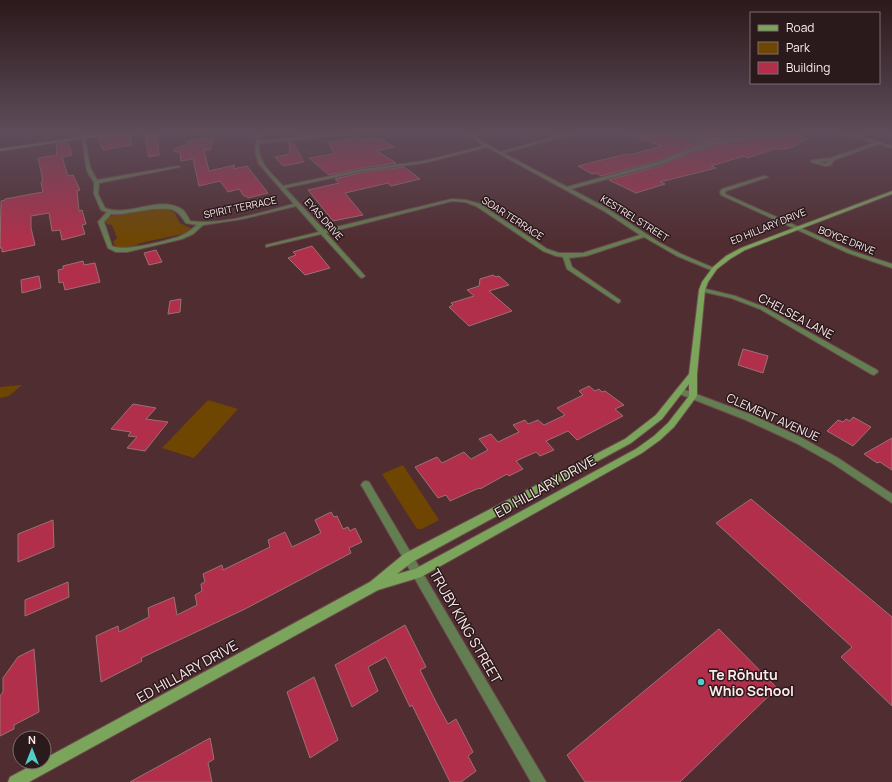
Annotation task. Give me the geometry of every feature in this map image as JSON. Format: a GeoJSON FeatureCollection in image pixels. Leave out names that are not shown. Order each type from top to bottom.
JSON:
{"type":"FeatureCollection","features":[{"type":"Feature","properties":{"kind":"street"},"geometry":{"type":"LineString","coordinates":[[89,168],[97,185],[96,194],[101,207],[103,210],[110,212],[101,222],[110,248],[116,250],[128,250],[180,238],[192,233],[201,224]]}},
{"type":"Feature","properties":{"kind":"street"},"geometry":{"type":"LineString","coordinates":[[96,182],[170,168]]}},
{"type":"Feature","properties":{"kind":"street","name":"EYAS DRIVE"},"geometry":{"type":"LineString","coordinates":[[265,168],[362,276]]}},
{"type":"Feature","properties":{"kind":"street"},"geometry":{"type":"LineString","coordinates":[[283,187],[375,168]]}},
{"type":"Feature","properties":{"kind":"street","name":"KESTREL STREET"},"geometry":{"type":"LineString","coordinates":[[528,168],[625,221],[644,235],[679,255],[713,269]]}},
{"type":"Feature","properties":{"kind":"street"},"geometry":{"type":"LineString","coordinates":[[566,189],[640,168]]}},
{"type":"Feature","properties":{"kind":"street","name":"BOYCE DRIVE"},"geometry":{"type":"LineString","coordinates":[[766,177],[724,190],[722,192],[723,195],[861,256],[890,264]]}},
{"type":"Feature","properties":{"kind":"street","name":"ED HILLARY DRIVE"},"geometry":{"type":"LineString","coordinates":[[374,586],[417,573],[649,445],[672,425],[693,396],[693,374],[702,290],[704,283],[713,269],[735,252],[892,192]]}},
{"type":"Feature","properties":{"kind":"street","name":"SOAR TERRACE"},"geometry":{"type":"LineString","coordinates":[[268,246],[444,202],[466,201],[478,205],[545,250],[566,256],[584,254],[644,235]]}},
{"type":"Feature","properties":{"kind":"street","name":"SPIRIT TERRACE"},"geometry":{"type":"LineString","coordinates":[[110,212],[121,212],[152,207],[172,207],[182,212],[188,222],[201,224],[218,222],[298,204]]}},
{"type":"Feature","properties":{"kind":"street"},"geometry":{"type":"LineString","coordinates":[[566,256],[569,268],[618,301]]}},
{"type":"Feature","properties":{"kind":"street","name":"CHELSEA LANE"},"geometry":{"type":"LineString","coordinates":[[702,290],[733,297],[762,308],[874,372]]}},
{"type":"Feature","properties":{"kind":"street","name":"ED HILLARY DRIVE"},"geometry":{"type":"LineString","coordinates":[[15,782],[374,586],[408,558],[628,441],[659,417],[693,374]]}},
{"type":"Feature","properties":{"kind":"street","name":"CLEMENT AVENUE"},"geometry":{"type":"LineString","coordinates":[[680,391],[766,425],[801,441],[831,457],[892,499]]}},
{"type":"Feature","properties":{"kind":"street","name":"TRUBY KING STREET"},"geometry":{"type":"LineString","coordinates":[[366,485],[539,782]]}},
{"type":"Feature","properties":{"kind":"green space"},"geometry":{"type":"Polygon","coordinates":[[[149,209],[166,209],[174,212],[180,223],[192,229],[187,233],[140,243],[131,247],[116,247],[113,242],[117,238],[112,225],[107,224],[105,219],[113,215],[149,209]]]}},
{"type":"Feature","properties":{"kind":"green space"},"geometry":{"type":"Polygon","coordinates":[[[22,385],[9,396],[0,398],[0,387],[22,385]]]}},
{"type":"Feature","properties":{"kind":"green space"},"geometry":{"type":"Polygon","coordinates":[[[208,400],[238,409],[194,458],[162,448],[208,400]]]}},
{"type":"Feature","properties":{"kind":"green space"},"geometry":{"type":"Polygon","coordinates":[[[403,465],[439,520],[422,529],[418,529],[415,526],[382,474],[403,465]]]}},
{"type":"Feature","properties":{"kind":"building"},"geometry":{"type":"Polygon","coordinates":[[[40,168],[66,168],[68,176],[73,175],[80,190],[77,191],[79,211],[82,210],[86,224],[82,225],[85,234],[62,240],[60,230],[52,231],[49,213],[31,216],[31,228],[35,245],[2,252],[2,248],[0,248],[1,201],[43,192],[41,182],[43,181],[40,168]]]}},
{"type":"Feature","properties":{"kind":"building"},"geometry":{"type":"Polygon","coordinates":[[[195,168],[208,168],[209,171],[220,168],[249,168],[268,193],[248,198],[244,196],[239,189],[228,192],[220,181],[199,186],[195,168]]]}},
{"type":"Feature","properties":{"kind":"building"},"geometry":{"type":"Polygon","coordinates":[[[321,168],[362,168],[329,175],[321,168]]]}},
{"type":"Feature","properties":{"kind":"building"},"geometry":{"type":"Polygon","coordinates":[[[406,168],[420,179],[391,186],[388,183],[345,193],[363,215],[333,221],[308,190],[339,183],[335,179],[364,172],[406,168]]]}},
{"type":"Feature","properties":{"kind":"building"},"geometry":{"type":"Polygon","coordinates":[[[582,168],[629,168],[601,176],[596,173],[592,174],[582,168]]]}},
{"type":"Feature","properties":{"kind":"building"},"geometry":{"type":"Polygon","coordinates":[[[649,168],[714,168],[660,182],[665,184],[636,193],[609,180],[649,168]]]}},
{"type":"Feature","properties":{"kind":"building"},"geometry":{"type":"Polygon","coordinates":[[[312,246],[330,268],[305,275],[288,258],[296,255],[293,252],[312,246]]]}},
{"type":"Feature","properties":{"kind":"building"},"geometry":{"type":"Polygon","coordinates":[[[156,250],[162,262],[149,265],[144,253],[156,250]]]}},
{"type":"Feature","properties":{"kind":"building"},"geometry":{"type":"Polygon","coordinates":[[[83,261],[84,265],[95,263],[100,282],[65,290],[63,282],[59,283],[58,270],[63,269],[63,266],[83,261]]]}},
{"type":"Feature","properties":{"kind":"building"},"geometry":{"type":"Polygon","coordinates":[[[493,275],[496,277],[499,276],[509,285],[489,291],[512,311],[469,326],[449,307],[453,305],[451,303],[474,296],[467,290],[479,286],[480,279],[493,275]]]}},
{"type":"Feature","properties":{"kind":"building"},"geometry":{"type":"Polygon","coordinates":[[[39,276],[41,288],[22,293],[21,280],[39,276]]]}},
{"type":"Feature","properties":{"kind":"building"},"geometry":{"type":"Polygon","coordinates":[[[181,299],[180,312],[168,314],[170,301],[181,299]]]}},
{"type":"Feature","properties":{"kind":"building"},"geometry":{"type":"Polygon","coordinates":[[[743,349],[768,356],[763,373],[738,365],[743,349]]]}},
{"type":"Feature","properties":{"kind":"building"},"geometry":{"type":"Polygon","coordinates":[[[589,386],[595,391],[599,389],[602,392],[605,391],[624,405],[615,409],[623,416],[577,440],[568,431],[546,441],[554,450],[540,456],[536,452],[516,461],[523,469],[509,476],[507,474],[480,489],[479,488],[450,501],[446,495],[438,498],[415,467],[437,457],[442,463],[464,452],[471,459],[488,450],[479,439],[491,434],[498,442],[519,432],[513,425],[525,420],[528,424],[538,420],[544,425],[565,415],[557,408],[583,395],[579,391],[589,386]]]}},
{"type":"Feature","properties":{"kind":"building"},"geometry":{"type":"Polygon","coordinates":[[[133,404],[156,408],[146,419],[168,422],[145,451],[127,448],[137,437],[128,436],[131,432],[111,429],[133,404]]]}},
{"type":"Feature","properties":{"kind":"building"},"geometry":{"type":"Polygon","coordinates":[[[853,417],[871,427],[853,446],[827,431],[838,420],[843,422],[846,419],[850,421],[853,417]]]}},
{"type":"Feature","properties":{"kind":"building"},"geometry":{"type":"Polygon","coordinates":[[[892,438],[892,470],[880,462],[877,463],[864,454],[892,438]]]}},
{"type":"Feature","properties":{"kind":"building"},"geometry":{"type":"Polygon","coordinates":[[[751,499],[892,617],[892,706],[841,657],[852,647],[716,523],[751,499]]]}},
{"type":"Feature","properties":{"kind":"building"},"geometry":{"type":"Polygon","coordinates":[[[331,512],[334,517],[337,516],[343,529],[348,527],[350,531],[355,528],[362,542],[349,548],[351,553],[245,609],[141,658],[142,661],[101,682],[96,636],[118,626],[119,632],[149,617],[148,608],[174,597],[177,615],[197,605],[195,595],[202,591],[201,584],[205,582],[203,574],[222,565],[223,570],[270,547],[268,540],[285,532],[292,547],[321,533],[315,520],[331,512]]]}},
{"type":"Feature","properties":{"kind":"building"},"geometry":{"type":"Polygon","coordinates":[[[53,520],[54,547],[18,562],[18,534],[53,520]]]}},
{"type":"Feature","properties":{"kind":"building"},"geometry":{"type":"Polygon","coordinates":[[[68,582],[69,597],[25,616],[25,600],[68,582]]]}},
{"type":"Feature","properties":{"kind":"building"},"geometry":{"type":"Polygon","coordinates":[[[405,625],[426,667],[420,670],[436,702],[448,724],[456,719],[473,752],[468,756],[476,771],[461,782],[450,782],[412,705],[410,707],[386,657],[368,667],[378,691],[352,707],[335,665],[405,625]]]}},
{"type":"Feature","properties":{"kind":"building"},"geometry":{"type":"Polygon","coordinates":[[[719,629],[777,688],[680,782],[585,782],[567,755],[719,629]]]}},
{"type":"Feature","properties":{"kind":"building"},"geometry":{"type":"Polygon","coordinates":[[[34,649],[39,712],[14,725],[14,729],[0,736],[0,696],[3,692],[3,678],[18,657],[34,649]]]}},
{"type":"Feature","properties":{"kind":"building"},"geometry":{"type":"Polygon","coordinates":[[[314,677],[338,740],[310,758],[287,692],[314,677]]]}},
{"type":"Feature","properties":{"kind":"building"},"geometry":{"type":"Polygon","coordinates":[[[210,738],[214,759],[208,763],[212,782],[130,782],[210,738]]]}},
{"type":"Feature","properties":{"kind":"place","name":"Te Rōhutu Whio School"},"geometry":{"type":"Point","coordinates":[701,682]}}]}
